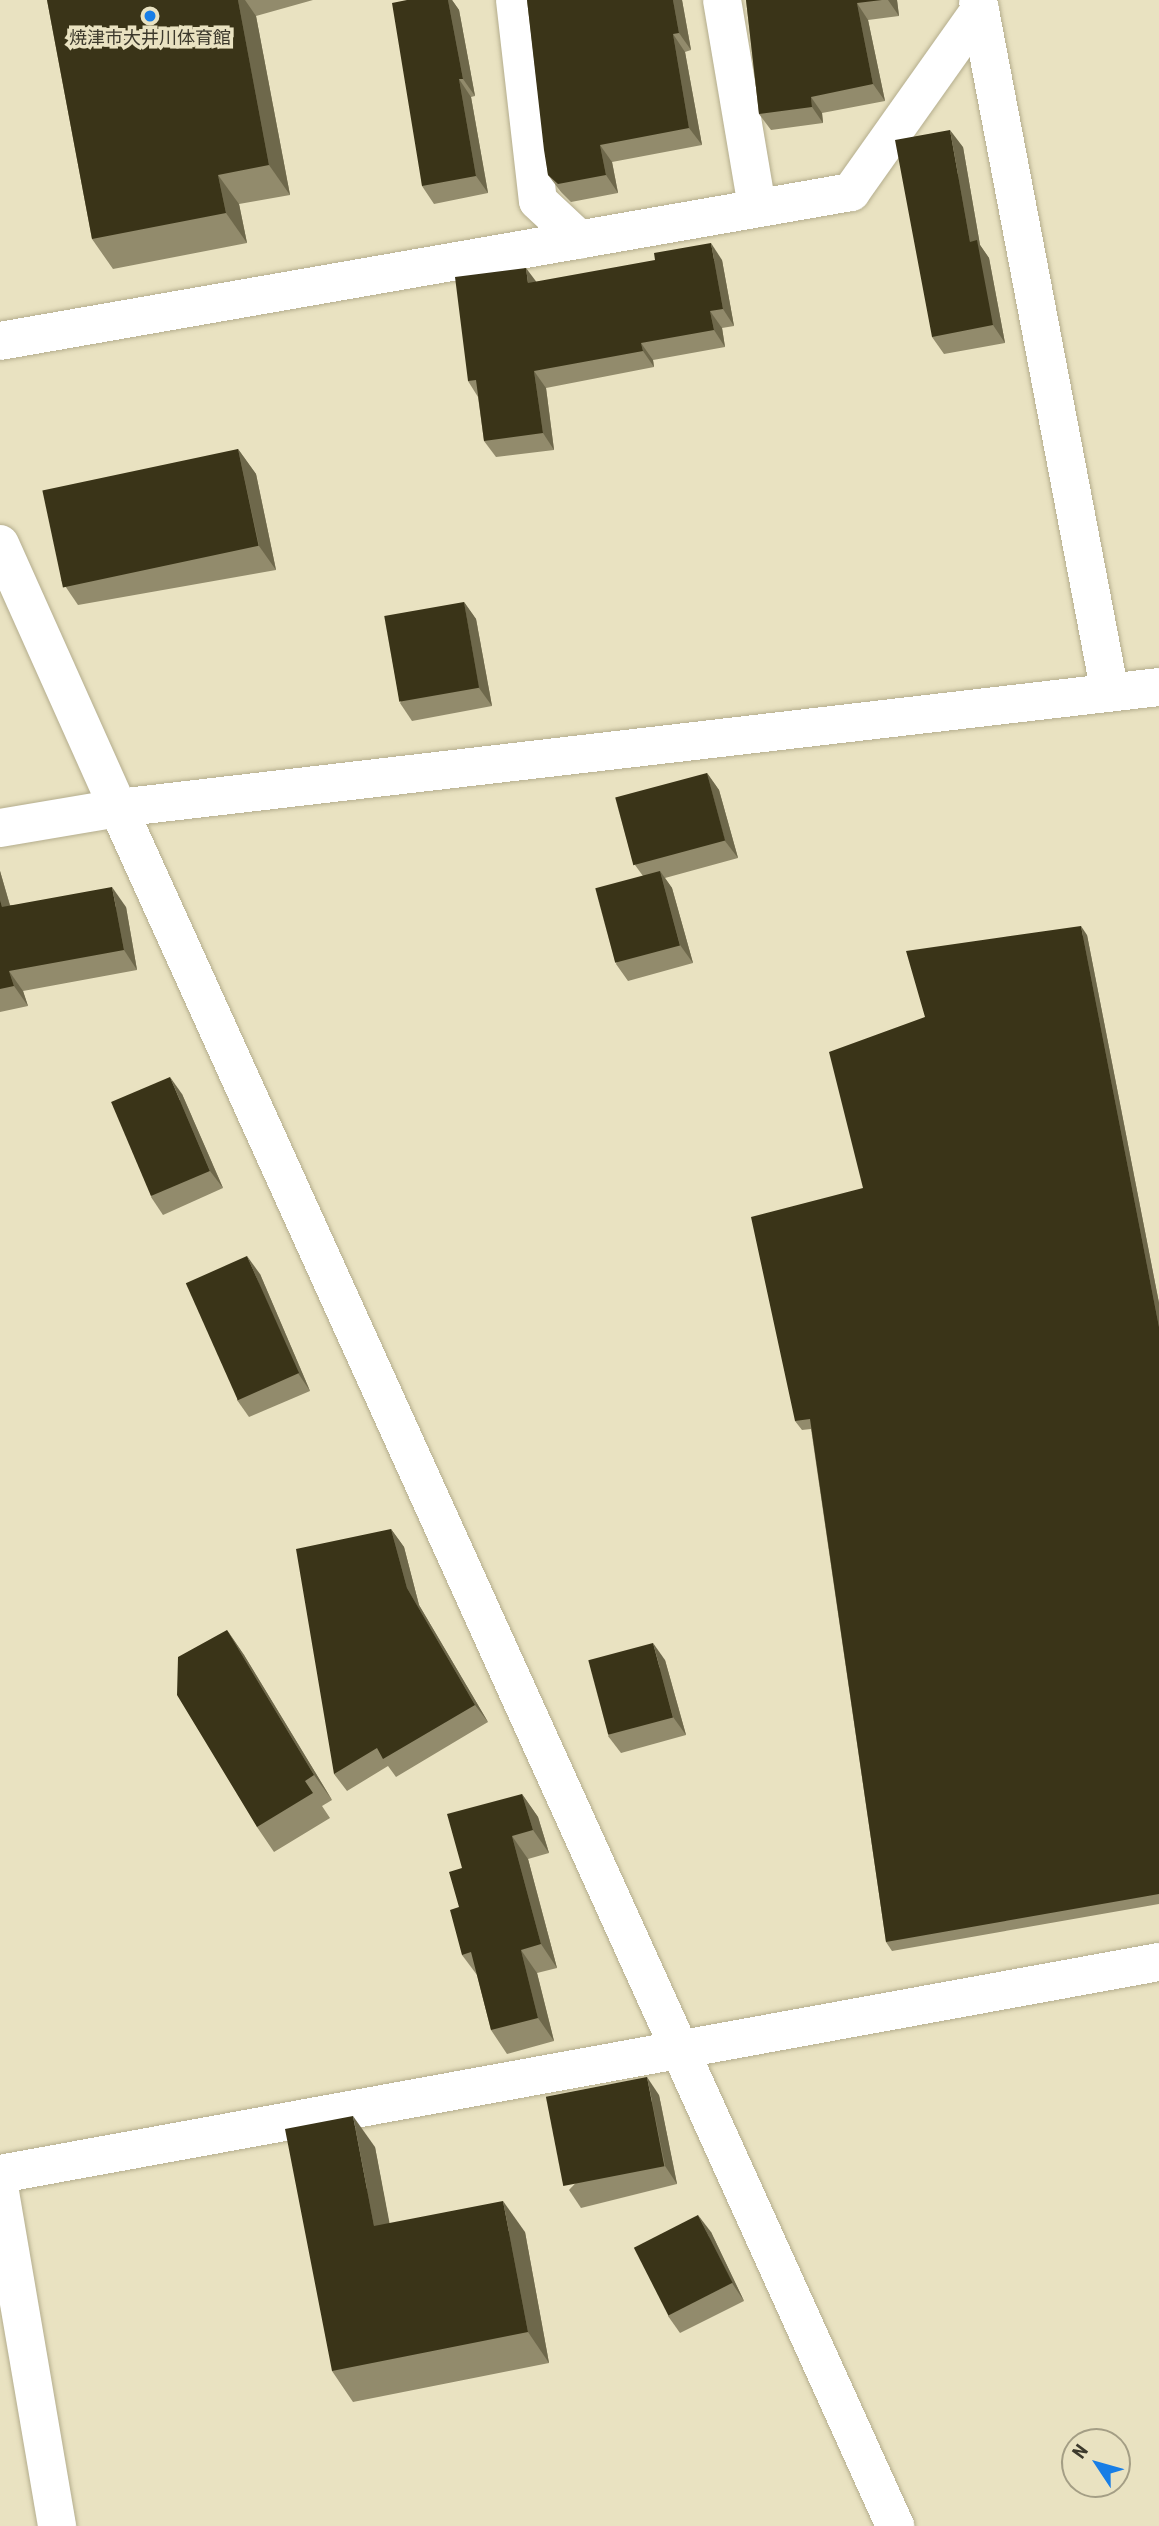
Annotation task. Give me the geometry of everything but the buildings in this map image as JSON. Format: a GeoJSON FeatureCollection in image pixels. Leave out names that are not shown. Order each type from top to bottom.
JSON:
{"type":"FeatureCollection","features":[{"type":"Feature","properties":{"kind":"street"},"geometry":{"type":"LineString","coordinates":[[515,0],[538,201],[580,240]]}},
{"type":"Feature","properties":{"kind":"street"},"geometry":{"type":"LineString","coordinates":[[722,0],[757,208]]}},
{"type":"Feature","properties":{"kind":"street"},"geometry":{"type":"LineString","coordinates":[[0,341],[851,192],[979,5]]}},
{"type":"Feature","properties":{"kind":"street"},"geometry":{"type":"LineString","coordinates":[[979,5],[1110,692]]}},
{"type":"Feature","properties":{"kind":"street"},"geometry":{"type":"LineString","coordinates":[[0,544],[676,2047],[895,2526]]}},
{"type":"Feature","properties":{"kind":"street"},"geometry":{"type":"LineString","coordinates":[[0,828],[118,808],[1159,687]]}},
{"type":"Feature","properties":{"kind":"street"},"geometry":{"type":"LineString","coordinates":[[0,2174],[676,2047],[1159,1962]]}},
{"type":"Feature","properties":{"kind":"street"},"geometry":{"type":"LineString","coordinates":[[0,2192],[57,2526]]}},
{"type":"Feature","properties":{"kind":"place","name":"焼津市大井川体育館"},"geometry":{"type":"Point","coordinates":[150,16]}}]}
